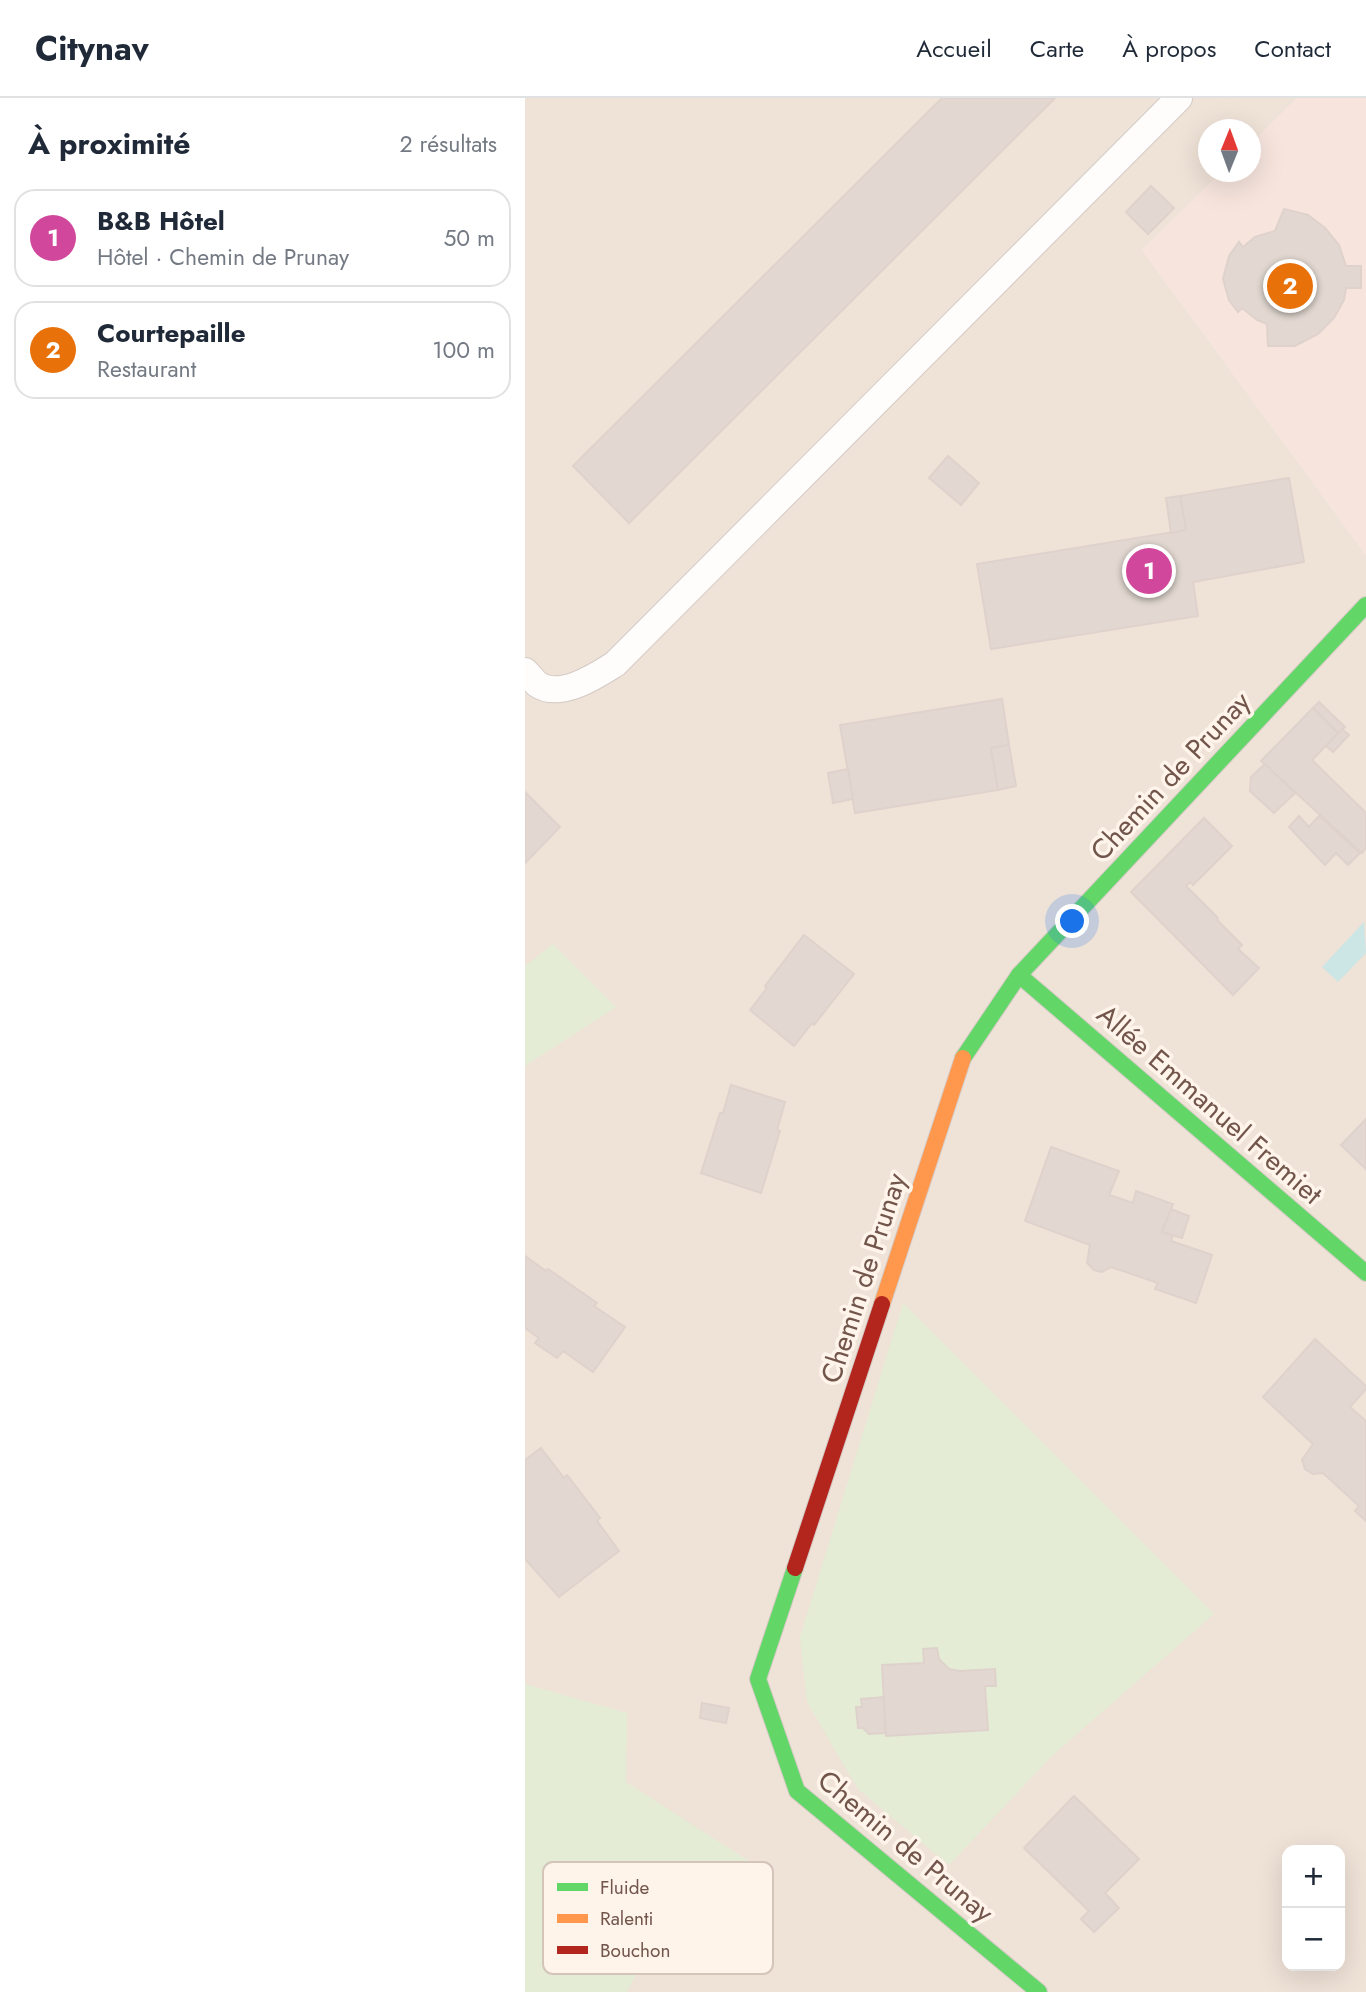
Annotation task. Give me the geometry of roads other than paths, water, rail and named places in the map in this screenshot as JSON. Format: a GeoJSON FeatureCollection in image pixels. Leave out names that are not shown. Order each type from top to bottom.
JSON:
{"type":"FeatureCollection","features":[{"type":"Feature","properties":{"kind":"street","name":"Chemin de Prunay"},"geometry":{"type":"LineString","coordinates":[[1039,1992],[797,1791],[758,1679],[963,1056],[1019,975],[1366,606]]}},
{"type":"Feature","properties":{"kind":"street","name":"Allée Emmanuel Fremiet"},"geometry":{"type":"LineString","coordinates":[[1019,975],[1366,1273]]}},
{"type":"Feature","properties":{"kind":"lane"},"geometry":{"type":"LineString","coordinates":[[525,671],[539,685],[562,689],[589,681],[615,664],[1179,98]]}},
{"type":"Feature","properties":{"kind":"water"},"geometry":{"type":"Polygon","coordinates":[[[1364,922],[1366,953],[1338,982],[1322,967],[1364,922]]]}},
{"type":"Feature","properties":{"kind":"place","name":"Courtepaille"},"geometry":{"type":"Point","coordinates":[1290,286]}},
{"type":"Feature","properties":{"kind":"place","name":"B&B Hôtel"},"geometry":{"type":"Point","coordinates":[1149,571]}}]}
